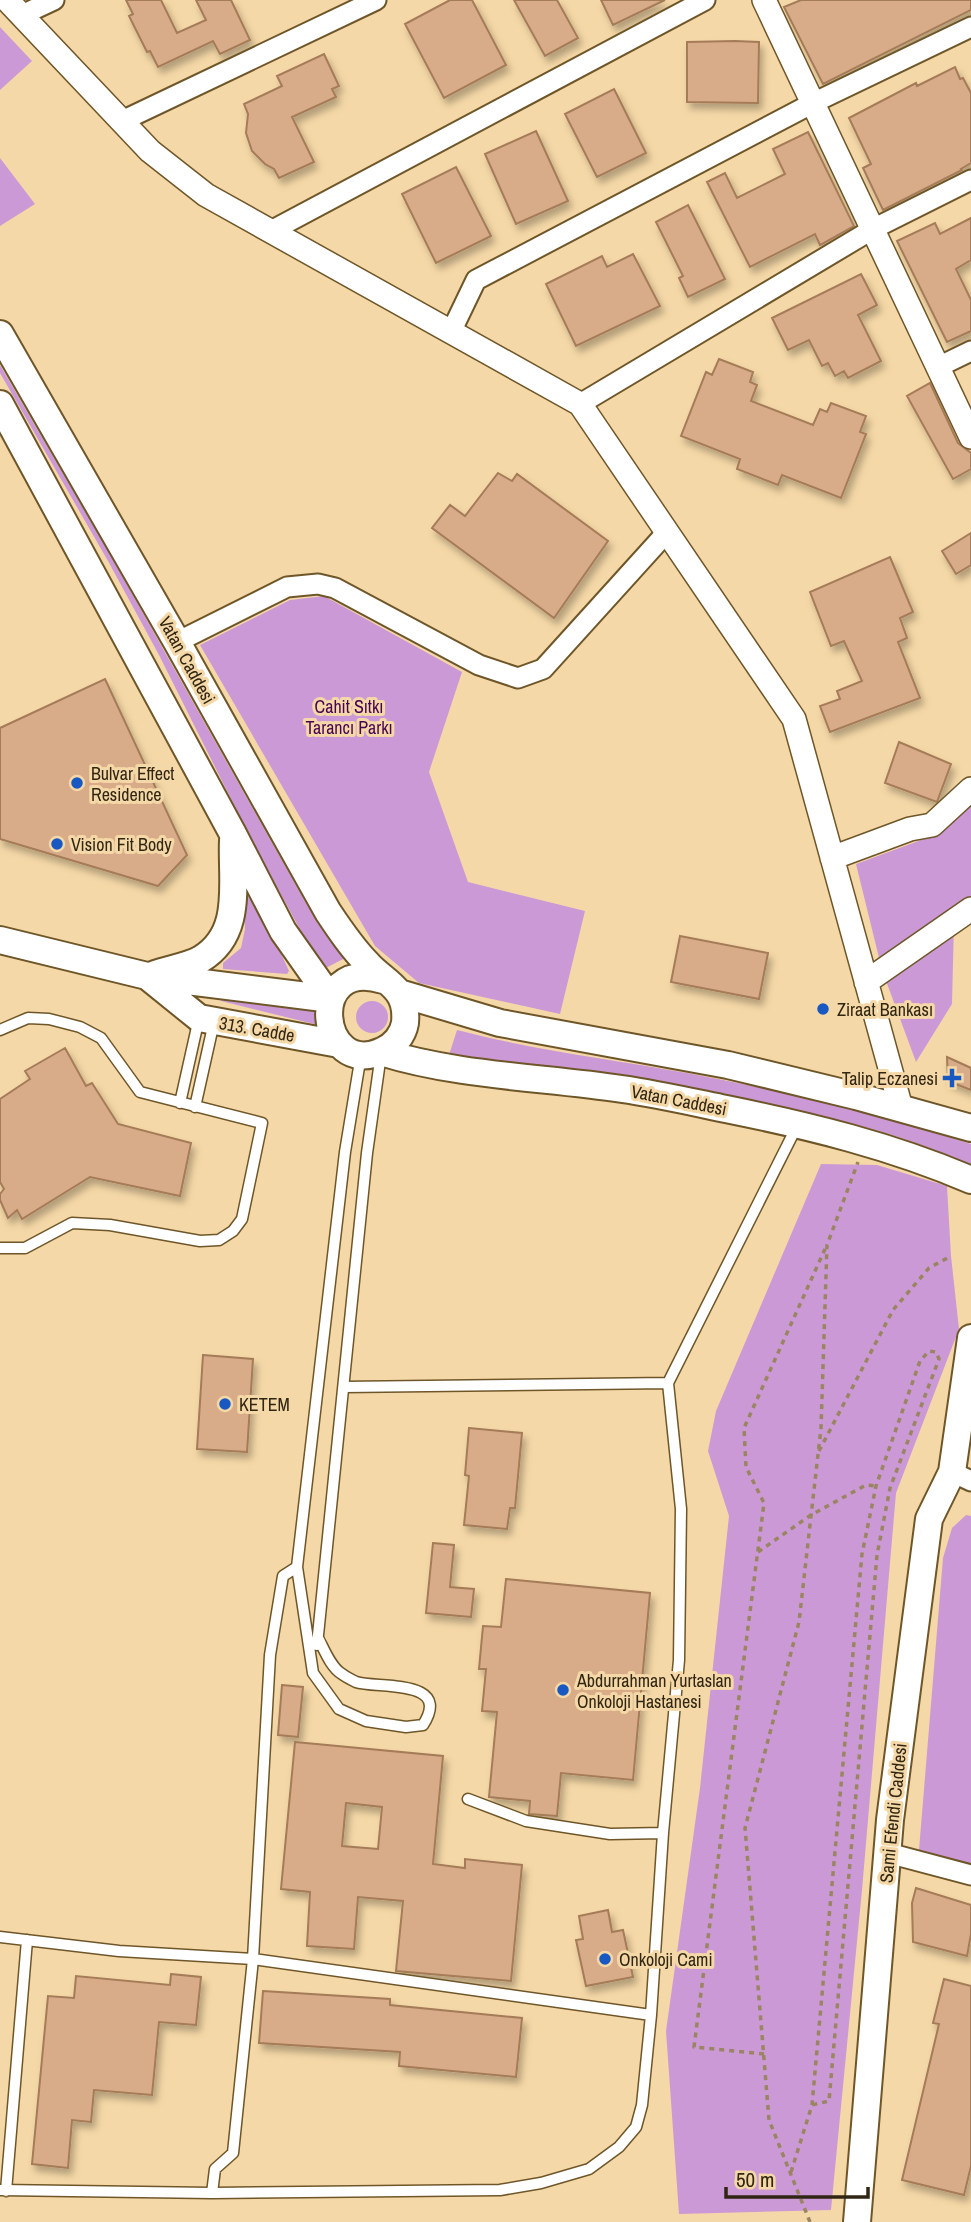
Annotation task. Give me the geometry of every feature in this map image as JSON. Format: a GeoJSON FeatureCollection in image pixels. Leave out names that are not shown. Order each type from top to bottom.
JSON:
{"type":"FeatureCollection","features":[{"type":"Feature","properties":{"kind":"main road","name":"Vatan Caddesi"},"geometry":{"type":"LineString","coordinates":[[0,334],[328,912],[352,947],[391,986]]}},
{"type":"Feature","properties":{"kind":"main road"},"geometry":{"type":"LineString","coordinates":[[0,404],[283,931],[331,999],[328,1022],[331,1032],[360,1050],[398,1038],[404,1028],[406,1015],[391,986]]}},
{"type":"Feature","properties":{"kind":"main road"},"geometry":{"type":"LineString","coordinates":[[147,976],[200,960],[225,937],[233,907],[233,834]]}},
{"type":"Feature","properties":{"kind":"main road","name":"313. Cadde"},"geometry":{"type":"LineString","coordinates":[[0,940],[147,976],[331,999]]}},
{"type":"Feature","properties":{"kind":"main road","name":"313. Cadde"},"geometry":{"type":"LineString","coordinates":[[147,976],[207,1019],[360,1050]]}},
{"type":"Feature","properties":{"kind":"main road","name":"Vatan Caddesi"},"geometry":{"type":"LineString","coordinates":[[331,999],[339,988],[365,976],[500,1023],[715,1063],[901,1108],[971,1128]]}},
{"type":"Feature","properties":{"kind":"main road","name":"Vatan Caddesi"},"geometry":{"type":"LineString","coordinates":[[360,1050],[417,1063],[624,1089],[798,1124],[922,1159],[971,1180]]}},
{"type":"Feature","properties":{"kind":"main road","name":"Sami Efendi Caddesi"},"geometry":{"type":"LineString","coordinates":[[857,2222],[888,1853],[929,1518],[962,1476],[971,1338]]}},
{"type":"Feature","properties":{"kind":"street"},"geometry":{"type":"LineString","coordinates":[[14,8],[53,0]]}},
{"type":"Feature","properties":{"kind":"street"},"geometry":{"type":"LineString","coordinates":[[122,121],[376,0]]}},
{"type":"Feature","properties":{"kind":"street"},"geometry":{"type":"LineString","coordinates":[[271,231],[705,0]]}},
{"type":"Feature","properties":{"kind":"street"},"geometry":{"type":"LineString","coordinates":[[764,0],[971,437]]}},
{"type":"Feature","properties":{"kind":"street"},"geometry":{"type":"LineString","coordinates":[[14,8],[150,151],[206,195],[580,404],[794,719],[901,1108]]}},
{"type":"Feature","properties":{"kind":"street"},"geometry":{"type":"LineString","coordinates":[[451,332],[475,280],[813,103],[971,27]]}},
{"type":"Feature","properties":{"kind":"street"},"geometry":{"type":"LineString","coordinates":[[580,404],[873,229],[971,180]]}},
{"type":"Feature","properties":{"kind":"street"},"geometry":{"type":"LineString","coordinates":[[938,367],[971,351]]}},
{"type":"Feature","properties":{"kind":"street"},"geometry":{"type":"LineString","coordinates":[[177,642],[287,587],[318,584],[335,588],[479,666],[517,678],[543,669],[667,532]]}},
{"type":"Feature","properties":{"kind":"street"},"geometry":{"type":"LineString","coordinates":[[832,858],[910,829],[933,825],[971,789]]}},
{"type":"Feature","properties":{"kind":"street"},"geometry":{"type":"LineString","coordinates":[[866,982],[971,909]]}},
{"type":"Feature","properties":{"kind":"street"},"geometry":{"type":"LineString","coordinates":[[888,1853],[971,1875]]}},
{"type":"Feature","properties":{"kind":"lane"},"geometry":{"type":"LineString","coordinates":[[0,1030],[28,1018],[48,1019],[80,1027],[101,1038],[140,1092],[262,1123],[246,1207],[233,1231],[219,1240],[200,1241],[110,1225],[72,1223],[25,1248],[0,1248]]}},
{"type":"Feature","properties":{"kind":"lane"},"geometry":{"type":"LineString","coordinates":[[180,1103],[207,1019]]}},
{"type":"Feature","properties":{"kind":"lane"},"geometry":{"type":"LineString","coordinates":[[195,1107],[207,1019]]}},
{"type":"Feature","properties":{"kind":"lane"},"geometry":{"type":"LineString","coordinates":[[313,1673],[367,1153],[360,1050]]}},
{"type":"Feature","properties":{"kind":"lane"},"geometry":{"type":"LineString","coordinates":[[318,1638],[338,1672],[358,1683],[403,1687],[420,1692],[429,1701],[430,1714],[423,1725],[406,1727],[366,1721],[339,1709],[313,1673],[297,1567],[345,1152],[360,1050]]}},
{"type":"Feature","properties":{"kind":"lane"},"geometry":{"type":"LineString","coordinates":[[27,1941],[3,2191],[212,2193],[500,2190],[541,2183],[589,2169],[619,2147],[636,2127],[642,2105],[679,1660],[681,1509],[668,1383],[798,1124]]}},
{"type":"Feature","properties":{"kind":"lane"},"geometry":{"type":"LineString","coordinates":[[344,1387],[668,1383]]}},
{"type":"Feature","properties":{"kind":"lane"},"geometry":{"type":"LineString","coordinates":[[212,2193],[215,2169],[233,2152],[253,1959],[270,1655],[283,1576],[297,1567]]}},
{"type":"Feature","properties":{"kind":"lane"},"geometry":{"type":"LineString","coordinates":[[468,1799],[526,1821],[610,1833],[663,1833]]}},
{"type":"Feature","properties":{"kind":"lane"},"geometry":{"type":"LineString","coordinates":[[0,1937],[119,1951],[253,1959],[651,2015]]}},
{"type":"Feature","properties":{"kind":"path"},"geometry":{"type":"LineString","coordinates":[[764,2054],[694,2047],[764,1503],[746,1467],[744,1428],[827,1245],[865,1142]]}},
{"type":"Feature","properties":{"kind":"path"},"geometry":{"type":"LineString","coordinates":[[810,2222],[769,2120],[746,1828],[799,1622],[821,1429],[827,1245]]}},
{"type":"Feature","properties":{"kind":"path"},"geometry":{"type":"LineString","coordinates":[[818,1453],[893,1310],[929,1268],[951,1256]]}},
{"type":"Feature","properties":{"kind":"path"},"geometry":{"type":"LineString","coordinates":[[791,2172],[812,2105],[862,1554],[876,1486],[920,1361],[929,1351],[936,1352],[939,1359],[891,1488],[877,1555],[829,2101],[812,2105]]}},
{"type":"Feature","properties":{"kind":"path"},"geometry":{"type":"LineString","coordinates":[[758,1552],[811,1515],[866,1485],[876,1486]]}},
{"type":"Feature","properties":{"kind":"green space"},"geometry":{"type":"Polygon","coordinates":[[[0,27],[32,61],[0,90],[0,27]]]}},
{"type":"Feature","properties":{"kind":"green space"},"geometry":{"type":"Polygon","coordinates":[[[0,158],[35,204],[0,226],[0,158]]]}},
{"type":"Feature","properties":{"kind":"green space"},"geometry":{"type":"Polygon","coordinates":[[[0,365],[307,905],[345,958],[322,970],[254,845],[159,655],[0,373],[0,365]]]}},
{"type":"Feature","properties":{"kind":"green space","name":"Cahit Sıtkı Tarancı Parkı"},"geometry":{"type":"Polygon","coordinates":[[[324,596],[462,672],[429,772],[468,882],[585,911],[560,1014],[419,983],[375,946],[200,645],[290,600],[324,596]]]}},
{"type":"Feature","properties":{"kind":"green space"},"geometry":{"type":"Polygon","coordinates":[[[971,803],[971,898],[954,921],[952,1004],[916,1062],[882,970],[856,864],[932,836],[971,803]]]}},
{"type":"Feature","properties":{"kind":"green space"},"geometry":{"type":"Polygon","coordinates":[[[243,871],[289,971],[287,974],[223,969],[223,963],[241,948],[245,929],[243,871]]]}},
{"type":"Feature","properties":{"kind":"green space"},"geometry":{"type":"Polygon","coordinates":[[[220,997],[312,1002],[322,1020],[318,1025],[221,1001],[220,997]]]}},
{"type":"Feature","properties":{"kind":"green space"},"geometry":{"type":"Polygon","coordinates":[[[372,1001],[383,1006],[388,1017],[383,1028],[372,1033],[361,1028],[356,1017],[361,1006],[372,1001]]]}},
{"type":"Feature","properties":{"kind":"green space"},"geometry":{"type":"Polygon","coordinates":[[[457,1030],[543,1049],[723,1080],[866,1113],[971,1144],[971,1165],[891,1135],[809,1113],[677,1089],[449,1055],[457,1030]]]}},
{"type":"Feature","properties":{"kind":"green space"},"geometry":{"type":"Polygon","coordinates":[[[821,1164],[877,1165],[947,1186],[959,1329],[896,1493],[831,2210],[679,2214],[666,2031],[700,1788],[729,1516],[708,1451],[716,1411],[821,1164]]]}},
{"type":"Feature","properties":{"kind":"green space"},"geometry":{"type":"Polygon","coordinates":[[[966,1515],[971,1516],[971,1864],[919,1850],[943,1558],[952,1528],[966,1515]]]}},
{"type":"Feature","properties":{"kind":"building"},"geometry":{"type":"Polygon","coordinates":[[[126,0],[161,0],[177,33],[206,20],[196,0],[231,0],[250,40],[220,54],[213,41],[158,67],[150,51],[147,52],[129,16],[133,14],[126,0]]]}},
{"type":"Feature","properties":{"kind":"building"},"geometry":{"type":"Polygon","coordinates":[[[450,0],[472,0],[506,65],[444,98],[405,24],[450,0]]]}},
{"type":"Feature","properties":{"kind":"building"},"geometry":{"type":"Polygon","coordinates":[[[514,0],[557,0],[578,38],[545,56],[514,0]]]}},
{"type":"Feature","properties":{"kind":"building"},"geometry":{"type":"Polygon","coordinates":[[[601,0],[665,0],[613,25],[601,0]]]}},
{"type":"Feature","properties":{"kind":"building"},"geometry":{"type":"Polygon","coordinates":[[[801,0],[971,0],[971,10],[823,84],[784,7],[801,0]]]}},
{"type":"Feature","properties":{"kind":"building"},"geometry":{"type":"Polygon","coordinates":[[[687,42],[759,42],[758,103],[687,102],[687,42]]]}},
{"type":"Feature","properties":{"kind":"building"},"geometry":{"type":"Polygon","coordinates":[[[324,54],[339,86],[332,89],[336,97],[292,117],[314,162],[279,178],[274,169],[252,151],[246,133],[248,114],[244,104],[282,86],[277,76],[324,54]]]}},
{"type":"Feature","properties":{"kind":"building"},"geometry":{"type":"Polygon","coordinates":[[[955,67],[971,93],[971,163],[883,210],[863,168],[871,164],[849,118],[916,83],[917,86],[955,67]]]}},
{"type":"Feature","properties":{"kind":"building"},"geometry":{"type":"Polygon","coordinates":[[[614,89],[646,153],[597,177],[565,114],[614,89]]]}},
{"type":"Feature","properties":{"kind":"building"},"geometry":{"type":"Polygon","coordinates":[[[536,131],[568,201],[516,224],[485,154],[536,131]]]}},
{"type":"Feature","properties":{"kind":"building"},"geometry":{"type":"Polygon","coordinates":[[[808,132],[854,226],[820,245],[815,234],[750,267],[707,182],[725,173],[737,198],[785,174],[773,149],[808,132]]]}},
{"type":"Feature","properties":{"kind":"building"},"geometry":{"type":"Polygon","coordinates":[[[456,167],[491,236],[436,263],[402,194],[456,167]]]}},
{"type":"Feature","properties":{"kind":"building"},"geometry":{"type":"Polygon","coordinates":[[[688,205],[725,279],[688,297],[679,278],[683,276],[656,222],[688,205]]]}},
{"type":"Feature","properties":{"kind":"building"},"geometry":{"type":"Polygon","coordinates":[[[971,218],[971,260],[956,269],[971,300],[971,331],[947,342],[897,241],[935,223],[940,234],[971,218]]]}},
{"type":"Feature","properties":{"kind":"building"},"geometry":{"type":"Polygon","coordinates":[[[633,254],[660,306],[576,346],[546,284],[602,256],[607,267],[633,254]]]}},
{"type":"Feature","properties":{"kind":"building"},"geometry":{"type":"Polygon","coordinates":[[[861,274],[877,305],[858,315],[881,361],[848,378],[844,371],[835,376],[828,363],[822,366],[809,340],[788,350],[772,318],[861,274]]]}},
{"type":"Feature","properties":{"kind":"building"},"geometry":{"type":"Polygon","coordinates":[[[719,359],[753,372],[750,382],[757,385],[751,401],[813,425],[820,409],[827,412],[831,403],[866,416],[860,432],[866,434],[841,498],[782,475],[778,485],[737,469],[740,459],[681,436],[706,372],[712,375],[719,359]]]}},
{"type":"Feature","properties":{"kind":"building"},"geometry":{"type":"Polygon","coordinates":[[[930,383],[958,443],[971,453],[971,469],[953,479],[907,396],[930,383]]]}},
{"type":"Feature","properties":{"kind":"building"},"geometry":{"type":"Polygon","coordinates":[[[498,473],[512,481],[517,474],[608,541],[554,618],[432,528],[450,505],[465,516],[498,473]]]}},
{"type":"Feature","properties":{"kind":"building"},"geometry":{"type":"Polygon","coordinates":[[[971,533],[971,565],[956,574],[942,551],[971,533]]]}},
{"type":"Feature","properties":{"kind":"building"},"geometry":{"type":"Polygon","coordinates":[[[890,557],[913,612],[900,618],[907,638],[898,642],[920,698],[830,732],[820,706],[840,699],[837,691],[862,681],[844,641],[831,646],[810,592],[890,557]]]}},
{"type":"Feature","properties":{"kind":"building","name":"Bulvar Effect Residence"},"geometry":{"type":"Polygon","coordinates":[[[105,679],[187,855],[158,886],[0,839],[0,728],[105,679]]]}},
{"type":"Feature","properties":{"kind":"building"},"geometry":{"type":"Polygon","coordinates":[[[899,742],[951,764],[937,802],[885,783],[899,742]]]}},
{"type":"Feature","properties":{"kind":"building"},"geometry":{"type":"Polygon","coordinates":[[[680,936],[768,953],[759,999],[671,982],[680,936]]]}},
{"type":"Feature","properties":{"kind":"building"},"geometry":{"type":"Polygon","coordinates":[[[65,1048],[86,1086],[92,1083],[118,1124],[191,1143],[180,1196],[90,1177],[22,1219],[17,1210],[8,1218],[0,1200],[4,1189],[0,1182],[0,1099],[30,1079],[25,1071],[65,1048]]]}},
{"type":"Feature","properties":{"kind":"building"},"geometry":{"type":"Polygon","coordinates":[[[947,1057],[971,1068],[971,1090],[948,1081],[947,1057]]]}},
{"type":"Feature","properties":{"kind":"building","name":"KETEM"},"geometry":{"type":"Polygon","coordinates":[[[203,1355],[253,1359],[247,1452],[197,1449],[203,1355]]]}},
{"type":"Feature","properties":{"kind":"building"},"geometry":{"type":"Polygon","coordinates":[[[469,1428],[522,1433],[515,1508],[510,1508],[507,1529],[464,1525],[469,1476],[465,1475],[469,1428]]]}},
{"type":"Feature","properties":{"kind":"building"},"geometry":{"type":"Polygon","coordinates":[[[433,1543],[454,1545],[450,1587],[474,1589],[471,1617],[426,1613],[433,1543]]]}},
{"type":"Feature","properties":{"kind":"building","name":"Abdurrahman Yurtaslan Onkoloji Hastanesi"},"geometry":{"type":"Polygon","coordinates":[[[506,1579],[650,1593],[633,1780],[561,1773],[557,1816],[529,1814],[530,1801],[489,1797],[497,1712],[482,1711],[486,1669],[479,1669],[483,1626],[501,1627],[506,1579]]]}},
{"type":"Feature","properties":{"kind":"building"},"geometry":{"type":"Polygon","coordinates":[[[282,1685],[303,1687],[298,1737],[278,1735],[282,1685]]]}},
{"type":"Feature","properties":{"kind":"building"},"geometry":{"type":"Polygon","coordinates":[[[295,1742],[443,1756],[433,1864],[465,1868],[465,1859],[522,1865],[511,1981],[396,1971],[403,1901],[358,1897],[354,1949],[307,1946],[310,1892],[281,1889],[295,1742]],[[346,1803],[342,1846],[378,1849],[382,1807],[346,1803]]]}},
{"type":"Feature","properties":{"kind":"building"},"geometry":{"type":"Polygon","coordinates":[[[916,1888],[971,1905],[971,1934],[967,1956],[913,1942],[912,1903],[916,1888]]]}},
{"type":"Feature","properties":{"kind":"building","name":"Onkoloji Cami"},"geometry":{"type":"Polygon","coordinates":[[[608,1910],[612,1932],[623,1930],[633,1977],[586,1986],[576,1940],[583,1939],[579,1916],[608,1910]]]}},
{"type":"Feature","properties":{"kind":"building"},"geometry":{"type":"Polygon","coordinates":[[[171,1974],[201,1977],[196,2025],[159,2022],[152,2095],[94,2090],[91,2122],[72,2120],[68,2168],[32,2164],[48,1996],[74,1998],[76,1976],[170,1985],[171,1974]]]}},
{"type":"Feature","properties":{"kind":"building"},"geometry":{"type":"Polygon","coordinates":[[[944,1979],[971,1986],[971,2166],[964,2195],[902,2180],[939,2024],[933,2023],[944,1979]]]}},
{"type":"Feature","properties":{"kind":"building"},"geometry":{"type":"Polygon","coordinates":[[[263,1991],[390,1999],[390,2005],[522,2018],[516,2077],[399,2066],[400,2052],[259,2043],[263,1991]]]}},
{"type":"Feature","properties":{"kind":"place","name":"Bulvar Effect Residence"},"geometry":{"type":"Point","coordinates":[77,783]}},
{"type":"Feature","properties":{"kind":"place","name":"Vision Fit Body"},"geometry":{"type":"Point","coordinates":[57,844]}},
{"type":"Feature","properties":{"kind":"place","name":"Ziraat Bankası"},"geometry":{"type":"Point","coordinates":[823,1009]}},
{"type":"Feature","properties":{"kind":"place","name":"Talip Eczanesi"},"geometry":{"type":"Point","coordinates":[952,1078]}},
{"type":"Feature","properties":{"kind":"place","name":"KETEM"},"geometry":{"type":"Point","coordinates":[225,1404]}},
{"type":"Feature","properties":{"kind":"place","name":"Abdurrahman Yurtaslan Onkoloji Hastanesi"},"geometry":{"type":"Point","coordinates":[563,1690]}},
{"type":"Feature","properties":{"kind":"place","name":"Onkoloji Cami"},"geometry":{"type":"Point","coordinates":[605,1959]}}]}
